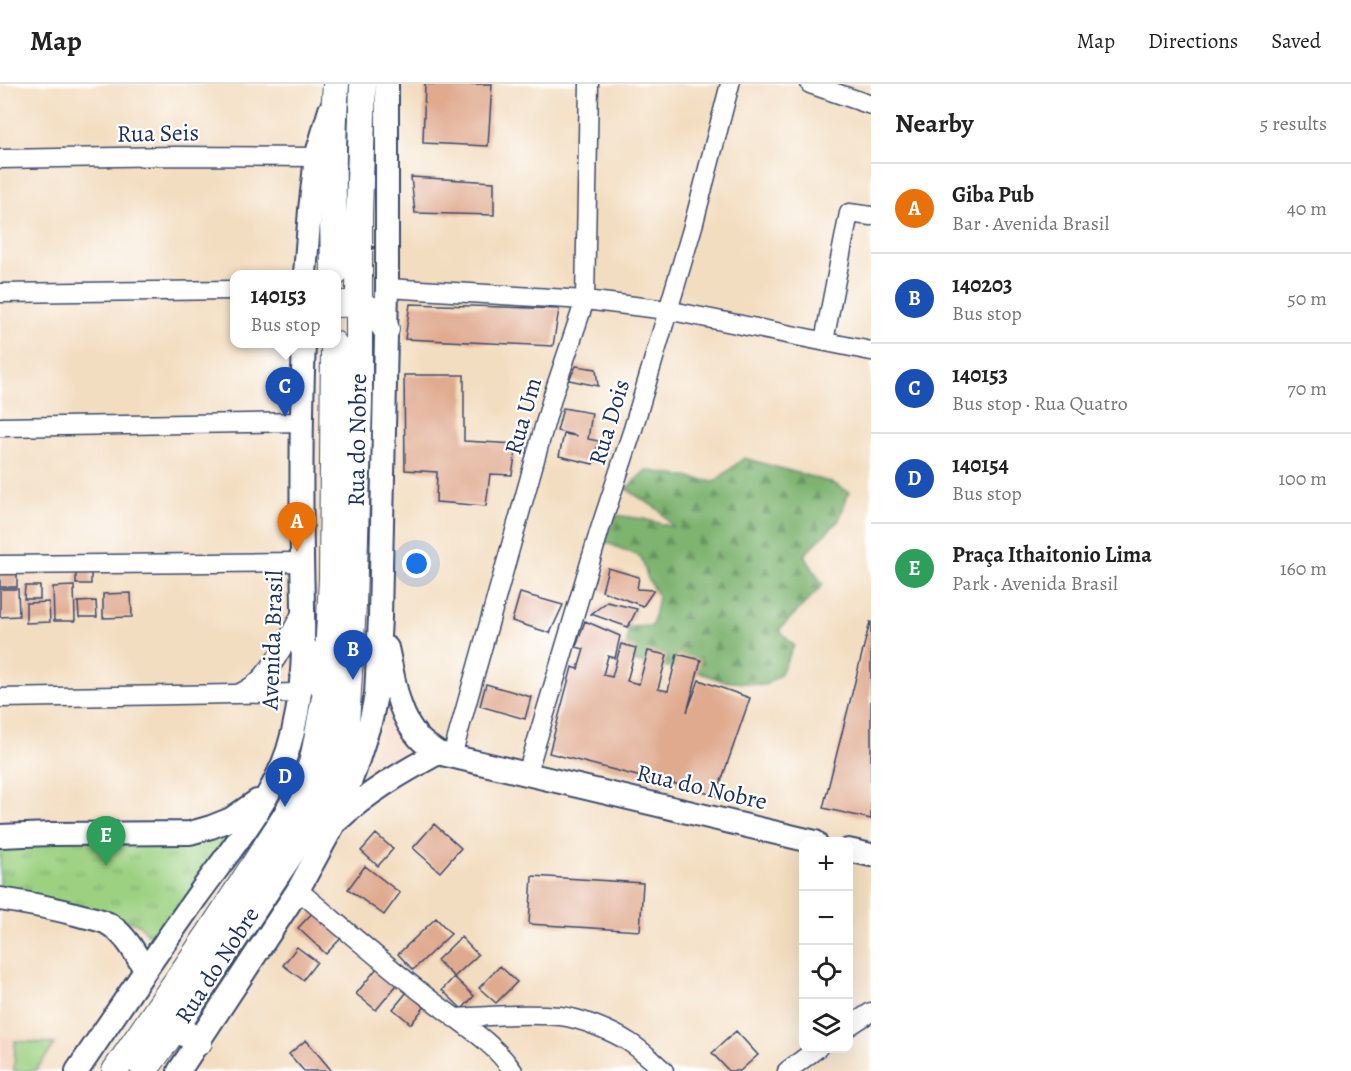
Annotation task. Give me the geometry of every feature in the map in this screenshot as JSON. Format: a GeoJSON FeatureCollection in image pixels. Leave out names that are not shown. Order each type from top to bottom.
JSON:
{"type":"FeatureCollection","features":[{"type":"Feature","properties":{"kind":"highway"},"geometry":{"type":"LineString","coordinates":[[144,1071],[176,1027],[310,824],[325,798],[338,766],[346,725],[353,604],[359,402],[348,303],[358,213],[363,84]]}},
{"type":"Feature","properties":{"kind":"highway"},"geometry":{"type":"LineString","coordinates":[[334,270],[332,199],[336,89]]}},
{"type":"Feature","properties":{"kind":"highway"},"geometry":{"type":"LineString","coordinates":[[348,303],[378,315],[386,329]]}},
{"type":"Feature","properties":{"kind":"highway"},"geometry":{"type":"LineString","coordinates":[[115,1071],[209,934],[290,807],[312,764],[326,692],[332,579],[334,348]]}},
{"type":"Feature","properties":{"kind":"highway"},"geometry":{"type":"LineString","coordinates":[[303,647],[326,692]]}},
{"type":"Feature","properties":{"kind":"highway"},"geometry":{"type":"LineString","coordinates":[[176,1027],[199,1041]]}},
{"type":"Feature","properties":{"kind":"main road","name":"Rua do Nobre"},"geometry":{"type":"LineString","coordinates":[[179,1071],[298,890],[334,824],[371,719],[376,695],[380,617],[387,288],[387,84]]}},
{"type":"Feature","properties":{"kind":"main road"},"geometry":{"type":"LineString","coordinates":[[305,270],[316,157],[336,89]]}},
{"type":"Feature","properties":{"kind":"main road","name":"Avenida Brasil"},"geometry":{"type":"LineString","coordinates":[[77,1071],[245,829],[270,790],[287,752],[300,693],[303,647],[301,422],[304,348]]}},
{"type":"Feature","properties":{"kind":"main road","name":"Rua do Nobre"},"geometry":{"type":"LineString","coordinates":[[380,617],[405,718],[419,739],[445,754],[799,838]]}},
{"type":"Feature","properties":{"kind":"main road","name":"Rua do Nobre"},"geometry":{"type":"LineString","coordinates":[[334,824],[374,790],[410,768],[445,754]]}},
{"type":"Feature","properties":{"kind":"main road","name":"Avenida Brasil"},"geometry":{"type":"LineString","coordinates":[[0,836],[189,833],[231,819],[270,790]]}},
{"type":"Feature","properties":{"kind":"main road"},"geometry":{"type":"LineString","coordinates":[[853,851],[871,855]]}},
{"type":"Feature","properties":{"kind":"main road"},"geometry":{"type":"LineString","coordinates":[[0,899],[40,905],[96,919],[110,925],[134,951],[145,970]]}},
{"type":"Feature","properties":{"kind":"street","name":"Rua Um"},"geometry":{"type":"LineString","coordinates":[[445,754],[553,395],[585,300],[589,84]]}},
{"type":"Feature","properties":{"kind":"street","name":"Rua Dois"},"geometry":{"type":"LineString","coordinates":[[527,774],[693,226],[730,84]]}},
{"type":"Feature","properties":{"kind":"street"},"geometry":{"type":"LineString","coordinates":[[810,84],[871,105]]}},
{"type":"Feature","properties":{"kind":"street","name":"Rua Seis"},"geometry":{"type":"LineString","coordinates":[[0,159],[175,156],[316,157]]}},
{"type":"Feature","properties":{"kind":"street"},"geometry":{"type":"LineString","coordinates":[[824,341],[849,213],[871,216]]}},
{"type":"Feature","properties":{"kind":"street"},"geometry":{"type":"LineString","coordinates":[[387,288],[585,300],[668,310],[871,351]]}},
{"type":"Feature","properties":{"kind":"street"},"geometry":{"type":"LineString","coordinates":[[0,293],[230,290]]}},
{"type":"Feature","properties":{"kind":"street"},"geometry":{"type":"LineString","coordinates":[[0,427],[301,422]]}},
{"type":"Feature","properties":{"kind":"street"},"geometry":{"type":"LineString","coordinates":[[0,565],[302,562]]}},
{"type":"Feature","properties":{"kind":"street"},"geometry":{"type":"LineString","coordinates":[[240,693],[254,685],[266,671],[303,610]]}},
{"type":"Feature","properties":{"kind":"street"},"geometry":{"type":"LineString","coordinates":[[0,698],[300,693]]}},
{"type":"Feature","properties":{"kind":"street"},"geometry":{"type":"LineString","coordinates":[[298,890],[409,983],[489,1044],[513,1071]]}},
{"type":"Feature","properties":{"kind":"street"},"geometry":{"type":"LineString","coordinates":[[853,1024],[871,1012]]}},
{"type":"Feature","properties":{"kind":"street"},"geometry":{"type":"LineString","coordinates":[[454,1018],[562,1016],[596,1026],[621,1037],[643,1052],[664,1071]]}},
{"type":"Feature","properties":{"kind":"street"},"geometry":{"type":"LineString","coordinates":[[787,1071],[811,1053]]}},
{"type":"Feature","properties":{"kind":"shaded area"},"geometry":{"type":"Polygon","coordinates":[[[389,713],[407,740],[419,751],[408,755],[357,796],[389,713]]]}},
{"type":"Feature","properties":{"kind":"shaded area"},"geometry":{"type":"Polygon","coordinates":[[[0,1036],[61,1040],[40,1071],[0,1071],[0,1036]]]}},
{"type":"Feature","properties":{"kind":"green space"},"geometry":{"type":"Polygon","coordinates":[[[744,458],[833,483],[849,492],[839,520],[804,555],[823,585],[779,630],[794,646],[780,675],[765,685],[723,681],[698,672],[626,660],[628,627],[652,626],[658,597],[648,579],[641,557],[605,542],[615,515],[644,519],[673,527],[659,510],[626,489],[646,470],[714,482],[744,458]]]}},
{"type":"Feature","properties":{"kind":"green space"},"geometry":{"type":"Polygon","coordinates":[[[255,808],[156,943],[139,924],[19,893],[0,892],[0,841],[191,835],[255,808]]]}},
{"type":"Feature","properties":{"kind":"green space"},"geometry":{"type":"Polygon","coordinates":[[[15,1041],[55,1044],[35,1071],[14,1071],[15,1041]]]}},
{"type":"Feature","properties":{"kind":"building"},"geometry":{"type":"Polygon","coordinates":[[[425,84],[492,84],[488,146],[423,143],[425,84]]]}},
{"type":"Feature","properties":{"kind":"building"},"geometry":{"type":"Polygon","coordinates":[[[411,177],[494,182],[494,215],[415,213],[411,177]]]}},
{"type":"Feature","properties":{"kind":"building"},"geometry":{"type":"Polygon","coordinates":[[[410,304],[559,309],[553,346],[405,339],[410,304]]]}},
{"type":"Feature","properties":{"kind":"building"},"geometry":{"type":"Polygon","coordinates":[[[576,366],[596,369],[598,386],[569,380],[576,366]]]}},
{"type":"Feature","properties":{"kind":"building"},"geometry":{"type":"Polygon","coordinates":[[[404,375],[464,375],[464,441],[517,444],[512,475],[490,474],[486,506],[436,502],[437,472],[405,470],[404,375]]]}},
{"type":"Feature","properties":{"kind":"building"},"geometry":{"type":"Polygon","coordinates":[[[563,408],[592,413],[588,439],[599,441],[593,464],[559,456],[564,434],[577,436],[557,431],[563,408]]]}},
{"type":"Feature","properties":{"kind":"building"},"geometry":{"type":"Polygon","coordinates":[[[608,568],[639,577],[637,589],[654,590],[643,606],[602,591],[608,568]]]}},
{"type":"Feature","properties":{"kind":"building"},"geometry":{"type":"Polygon","coordinates":[[[0,570],[17,570],[17,587],[0,587],[0,570]]]}},
{"type":"Feature","properties":{"kind":"building"},"geometry":{"type":"Polygon","coordinates":[[[91,570],[91,584],[76,584],[76,571],[91,570]]]}},
{"type":"Feature","properties":{"kind":"building"},"geometry":{"type":"Polygon","coordinates":[[[25,586],[40,586],[40,599],[24,599],[25,586]]]}},
{"type":"Feature","properties":{"kind":"building"},"geometry":{"type":"Polygon","coordinates":[[[74,586],[75,621],[54,621],[53,587],[74,586]]]}},
{"type":"Feature","properties":{"kind":"building"},"geometry":{"type":"Polygon","coordinates":[[[0,589],[18,589],[19,616],[0,617],[0,589]]]}},
{"type":"Feature","properties":{"kind":"building"},"geometry":{"type":"Polygon","coordinates":[[[131,593],[132,617],[103,618],[103,594],[131,593]]]}},
{"type":"Feature","properties":{"kind":"building"},"geometry":{"type":"Polygon","coordinates":[[[520,593],[563,605],[550,633],[512,621],[520,593]]]}},
{"type":"Feature","properties":{"kind":"building"},"geometry":{"type":"Polygon","coordinates":[[[96,601],[97,617],[79,617],[78,602],[96,601]]]}},
{"type":"Feature","properties":{"kind":"building"},"geometry":{"type":"Polygon","coordinates":[[[49,602],[50,622],[26,623],[26,603],[49,602]]]}},
{"type":"Feature","properties":{"kind":"building"},"geometry":{"type":"Polygon","coordinates":[[[607,602],[637,609],[628,627],[591,614],[607,602]]]}},
{"type":"Feature","properties":{"kind":"building"},"geometry":{"type":"Polygon","coordinates":[[[585,621],[620,636],[615,658],[608,656],[603,675],[612,677],[621,644],[636,648],[627,681],[639,684],[648,651],[667,655],[658,689],[668,691],[677,654],[701,660],[687,712],[699,680],[750,698],[716,796],[669,782],[668,784],[549,753],[572,667],[578,669],[584,649],[576,647],[585,621]]]}},
{"type":"Feature","properties":{"kind":"building"},"geometry":{"type":"Polygon","coordinates":[[[871,622],[871,819],[823,808],[871,622]]]}},
{"type":"Feature","properties":{"kind":"building"},"geometry":{"type":"Polygon","coordinates":[[[486,684],[531,697],[525,719],[480,706],[486,684]]]}},
{"type":"Feature","properties":{"kind":"building"},"geometry":{"type":"Polygon","coordinates":[[[434,824],[461,848],[440,872],[413,848],[434,824]]]}},
{"type":"Feature","properties":{"kind":"building"},"geometry":{"type":"Polygon","coordinates":[[[376,834],[393,849],[378,866],[361,851],[376,834]]]}},
{"type":"Feature","properties":{"kind":"building"},"geometry":{"type":"Polygon","coordinates":[[[365,866],[400,893],[384,915],[348,889],[365,866]]]}},
{"type":"Feature","properties":{"kind":"building"},"geometry":{"type":"Polygon","coordinates":[[[532,876],[643,883],[640,931],[529,924],[532,876]]]}},
{"type":"Feature","properties":{"kind":"building"},"geometry":{"type":"Polygon","coordinates":[[[317,908],[345,934],[326,954],[298,928],[317,908]]]}},
{"type":"Feature","properties":{"kind":"building"},"geometry":{"type":"Polygon","coordinates":[[[436,918],[451,934],[413,970],[398,954],[436,918]]]}},
{"type":"Feature","properties":{"kind":"building"},"geometry":{"type":"Polygon","coordinates":[[[461,937],[478,955],[454,977],[437,960],[461,937]]]}},
{"type":"Feature","properties":{"kind":"building"},"geometry":{"type":"Polygon","coordinates":[[[297,947],[317,962],[303,980],[283,965],[297,947]]]}},
{"type":"Feature","properties":{"kind":"building"},"geometry":{"type":"Polygon","coordinates":[[[381,963],[401,980],[376,1010],[356,994],[381,963]]]}},
{"type":"Feature","properties":{"kind":"building"},"geometry":{"type":"Polygon","coordinates":[[[500,966],[517,982],[496,1003],[479,988],[500,966]]]}},
{"type":"Feature","properties":{"kind":"building"},"geometry":{"type":"Polygon","coordinates":[[[454,977],[474,996],[462,1009],[442,990],[454,977]]]}},
{"type":"Feature","properties":{"kind":"building"},"geometry":{"type":"Polygon","coordinates":[[[412,986],[430,1000],[411,1024],[393,1009],[412,986]]]}},
{"type":"Feature","properties":{"kind":"building"},"geometry":{"type":"Polygon","coordinates":[[[736,1031],[758,1055],[740,1071],[729,1071],[712,1053],[736,1031]]]}},
{"type":"Feature","properties":{"kind":"building"},"geometry":{"type":"Polygon","coordinates":[[[306,1040],[330,1071],[304,1071],[289,1054],[306,1040]]]}},
{"type":"Feature","properties":{"kind":"place","name":"140153"},"geometry":{"type":"Point","coordinates":[285,417]}},
{"type":"Feature","properties":{"kind":"place","name":"Giba Pub"},"geometry":{"type":"Point","coordinates":[297,552]}},
{"type":"Feature","properties":{"kind":"place","name":"140203"},"geometry":{"type":"Point","coordinates":[353,680]}},
{"type":"Feature","properties":{"kind":"place","name":"140154"},"geometry":{"type":"Point","coordinates":[285,807]}},
{"type":"Feature","properties":{"kind":"place","name":"Praça Ithaitonio Lima"},"geometry":{"type":"Point","coordinates":[106,866]}}]}
